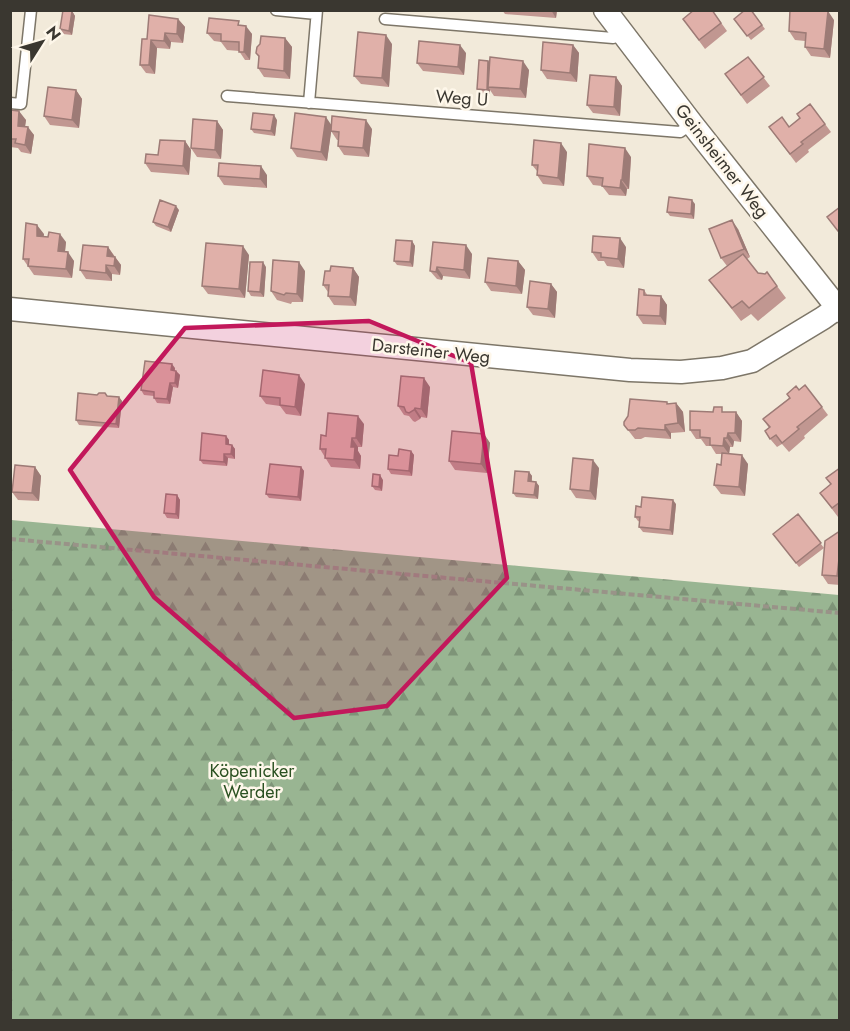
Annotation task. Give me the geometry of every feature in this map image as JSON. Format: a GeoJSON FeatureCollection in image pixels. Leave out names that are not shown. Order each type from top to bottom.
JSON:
{"type":"FeatureCollection","features":[{"type":"Feature","properties":{"kind":"street","name":"Geinsheimer Weg"},"geometry":{"type":"LineString","coordinates":[[605,10],[838,310]]}},
{"type":"Feature","properties":{"kind":"street","name":"Darsteiner Weg"},"geometry":{"type":"LineString","coordinates":[[10,309],[630,370],[681,372],[722,368],[752,361],[838,310]]}},
{"type":"Feature","properties":{"kind":"lane"},"geometry":{"type":"LineString","coordinates":[[10,103],[21,105],[31,10]]}},
{"type":"Feature","properties":{"kind":"lane"},"geometry":{"type":"LineString","coordinates":[[276,10],[316,12],[309,103]]}},
{"type":"Feature","properties":{"kind":"lane"},"geometry":{"type":"LineString","coordinates":[[384,19],[613,38],[623,34]]}},
{"type":"Feature","properties":{"kind":"lane","name":"Weg U"},"geometry":{"type":"LineString","coordinates":[[227,96],[680,132],[692,124]]}},
{"type":"Feature","properties":{"kind":"path"},"geometry":{"type":"LineString","coordinates":[[10,539],[840,613]]}},
{"type":"Feature","properties":{"kind":"highlighted area"},"geometry":{"type":"Polygon","coordinates":[[[369,321],[471,363],[507,578],[387,706],[294,718],[154,597],[70,470],[185,328],[369,321]]]}},
{"type":"Feature","properties":{"kind":"green space","name":"Köpenicker Werder"},"geometry":{"type":"Polygon","coordinates":[[[11,520],[839,595],[839,1020],[11,1020],[11,520]]]}},
{"type":"Feature","properties":{"kind":"building"},"geometry":{"type":"Polygon","coordinates":[[[63,10],[72,11],[69,31],[60,29],[63,10]]]}},
{"type":"Feature","properties":{"kind":"building"},"geometry":{"type":"Polygon","coordinates":[[[694,10],[712,10],[721,23],[699,40],[683,19],[694,10]]]}},
{"type":"Feature","properties":{"kind":"building"},"geometry":{"type":"Polygon","coordinates":[[[745,10],[751,10],[762,25],[747,36],[734,19],[745,10]]]}},
{"type":"Feature","properties":{"kind":"building"},"geometry":{"type":"Polygon","coordinates":[[[790,10],[828,11],[824,49],[805,47],[806,33],[789,31],[790,10]]]}},
{"type":"Feature","properties":{"kind":"building"},"geometry":{"type":"Polygon","coordinates":[[[149,15],[178,19],[177,34],[165,33],[164,41],[151,40],[149,65],[140,65],[142,39],[147,39],[149,15]]]}},
{"type":"Feature","properties":{"kind":"building"},"geometry":{"type":"Polygon","coordinates":[[[209,18],[239,21],[238,25],[246,26],[244,52],[239,52],[239,42],[221,41],[221,34],[207,33],[209,18]]]}},
{"type":"Feature","properties":{"kind":"building"},"geometry":{"type":"Polygon","coordinates":[[[358,32],[386,35],[382,78],[354,76],[358,32]]]}},
{"type":"Feature","properties":{"kind":"building"},"geometry":{"type":"Polygon","coordinates":[[[261,36],[285,38],[284,71],[258,68],[259,56],[256,53],[261,36]]]}},
{"type":"Feature","properties":{"kind":"building"},"geometry":{"type":"Polygon","coordinates":[[[419,41],[460,45],[458,67],[417,63],[419,41]]]}},
{"type":"Feature","properties":{"kind":"building"},"geometry":{"type":"Polygon","coordinates":[[[543,42],[573,45],[570,73],[541,70],[543,42]]]}},
{"type":"Feature","properties":{"kind":"building"},"geometry":{"type":"Polygon","coordinates":[[[490,57],[523,61],[520,89],[488,87],[490,57]]]}},
{"type":"Feature","properties":{"kind":"building"},"geometry":{"type":"Polygon","coordinates":[[[748,57],[764,77],[741,95],[725,74],[748,57]]]}},
{"type":"Feature","properties":{"kind":"building"},"geometry":{"type":"Polygon","coordinates":[[[479,60],[488,61],[487,90],[477,89],[479,60]]]}},
{"type":"Feature","properties":{"kind":"building"},"geometry":{"type":"Polygon","coordinates":[[[590,75],[616,77],[614,107],[587,105],[590,75]]]}},
{"type":"Feature","properties":{"kind":"building"},"geometry":{"type":"Polygon","coordinates":[[[48,87],[76,90],[72,120],[44,116],[48,87]]]}},
{"type":"Feature","properties":{"kind":"building"},"geometry":{"type":"Polygon","coordinates":[[[810,104],[825,124],[801,142],[803,144],[790,154],[769,127],[782,117],[789,127],[800,118],[797,114],[810,104]]]}},
{"type":"Feature","properties":{"kind":"building"},"geometry":{"type":"Polygon","coordinates":[[[10,110],[19,111],[18,126],[28,127],[25,145],[15,143],[16,139],[10,139],[10,110]]]}},
{"type":"Feature","properties":{"kind":"building"},"geometry":{"type":"Polygon","coordinates":[[[253,113],[274,115],[271,131],[251,129],[253,113]]]}},
{"type":"Feature","properties":{"kind":"building"},"geometry":{"type":"Polygon","coordinates":[[[295,113],[326,117],[321,152],[291,148],[295,113]]]}},
{"type":"Feature","properties":{"kind":"building"},"geometry":{"type":"Polygon","coordinates":[[[332,116],[366,120],[363,148],[338,146],[339,132],[331,131],[332,116]]]}},
{"type":"Feature","properties":{"kind":"building"},"geometry":{"type":"Polygon","coordinates":[[[193,119],[217,121],[215,150],[191,148],[193,119]]]}},
{"type":"Feature","properties":{"kind":"building"},"geometry":{"type":"Polygon","coordinates":[[[160,140],[185,141],[183,166],[145,163],[146,154],[158,155],[160,140]]]}},
{"type":"Feature","properties":{"kind":"building"},"geometry":{"type":"Polygon","coordinates":[[[534,140],[561,143],[558,178],[537,175],[538,165],[532,165],[534,140]]]}},
{"type":"Feature","properties":{"kind":"building"},"geometry":{"type":"Polygon","coordinates":[[[589,144],[625,148],[620,188],[602,186],[603,178],[587,176],[589,144]]]}},
{"type":"Feature","properties":{"kind":"building"},"geometry":{"type":"Polygon","coordinates":[[[219,163],[261,166],[260,179],[218,176],[219,163]]]}},
{"type":"Feature","properties":{"kind":"building"},"geometry":{"type":"Polygon","coordinates":[[[669,197],[692,200],[691,214],[667,212],[669,197]]]}},
{"type":"Feature","properties":{"kind":"building"},"geometry":{"type":"Polygon","coordinates":[[[160,200],[176,206],[168,227],[153,222],[160,200]]]}},
{"type":"Feature","properties":{"kind":"building"},"geometry":{"type":"Polygon","coordinates":[[[840,207],[840,230],[838,231],[827,217],[840,207]]]}},
{"type":"Feature","properties":{"kind":"building"},"geometry":{"type":"Polygon","coordinates":[[[732,220],[744,249],[721,258],[709,229],[732,220]]]}},
{"type":"Feature","properties":{"kind":"building"},"geometry":{"type":"Polygon","coordinates":[[[26,223],[37,225],[37,236],[48,237],[49,232],[60,234],[58,251],[68,252],[66,269],[28,266],[29,259],[23,259],[26,223]]]}},
{"type":"Feature","properties":{"kind":"building"},"geometry":{"type":"Polygon","coordinates":[[[593,236],[620,238],[618,259],[601,257],[601,253],[592,252],[593,236]]]}},
{"type":"Feature","properties":{"kind":"building"},"geometry":{"type":"Polygon","coordinates":[[[396,240],[412,241],[410,262],[394,261],[396,240]]]}},
{"type":"Feature","properties":{"kind":"building"},"geometry":{"type":"Polygon","coordinates":[[[433,242],[466,245],[464,270],[437,267],[436,272],[430,271],[433,242]]]}},
{"type":"Feature","properties":{"kind":"building"},"geometry":{"type":"Polygon","coordinates":[[[206,243],[243,246],[239,289],[202,286],[206,243]]]}},
{"type":"Feature","properties":{"kind":"building"},"geometry":{"type":"Polygon","coordinates":[[[83,245],[108,247],[107,256],[115,257],[114,266],[106,265],[106,273],[80,270],[83,245]]]}},
{"type":"Feature","properties":{"kind":"building"},"geometry":{"type":"Polygon","coordinates":[[[743,254],[758,273],[767,272],[777,286],[749,308],[742,301],[732,308],[709,280],[743,254]]]}},
{"type":"Feature","properties":{"kind":"building"},"geometry":{"type":"Polygon","coordinates":[[[488,258],[518,261],[516,286],[485,282],[488,258]]]}},
{"type":"Feature","properties":{"kind":"building"},"geometry":{"type":"Polygon","coordinates":[[[273,260],[299,262],[297,294],[286,293],[284,295],[271,291],[273,260]]]}},
{"type":"Feature","properties":{"kind":"building"},"geometry":{"type":"Polygon","coordinates":[[[250,262],[263,262],[260,292],[248,291],[250,262]]]}},
{"type":"Feature","properties":{"kind":"building"},"geometry":{"type":"Polygon","coordinates":[[[331,266],[353,268],[350,297],[328,296],[329,285],[323,285],[325,271],[330,271],[331,266]]]}},
{"type":"Feature","properties":{"kind":"building"},"geometry":{"type":"Polygon","coordinates":[[[530,281],[551,284],[548,309],[527,307],[530,281]]]}},
{"type":"Feature","properties":{"kind":"building"},"geometry":{"type":"Polygon","coordinates":[[[639,289],[644,290],[644,295],[661,296],[660,316],[637,315],[639,289]]]}},
{"type":"Feature","properties":{"kind":"building"},"geometry":{"type":"Polygon","coordinates":[[[145,361],[172,364],[171,370],[176,371],[175,383],[170,383],[167,399],[154,398],[154,392],[141,390],[145,361]]]}},
{"type":"Feature","properties":{"kind":"building"},"geometry":{"type":"Polygon","coordinates":[[[263,370],[299,375],[295,407],[280,405],[280,398],[260,396],[263,370]]]}},
{"type":"Feature","properties":{"kind":"building"},"geometry":{"type":"Polygon","coordinates":[[[401,376],[424,378],[421,409],[415,408],[409,413],[404,407],[398,406],[401,376]]]}},
{"type":"Feature","properties":{"kind":"building"},"geometry":{"type":"Polygon","coordinates":[[[805,385],[822,407],[797,427],[799,429],[782,443],[776,435],[770,439],[765,431],[770,427],[763,419],[790,398],[787,394],[796,386],[799,390],[805,385]]]}},
{"type":"Feature","properties":{"kind":"building"},"geometry":{"type":"Polygon","coordinates":[[[78,393],[97,395],[105,393],[107,396],[119,397],[116,424],[76,420],[78,393]]]}},
{"type":"Feature","properties":{"kind":"building"},"geometry":{"type":"Polygon","coordinates":[[[630,399],[676,403],[678,423],[665,425],[665,430],[638,428],[628,430],[624,422],[628,416],[630,399]]]}},
{"type":"Feature","properties":{"kind":"building"},"geometry":{"type":"Polygon","coordinates":[[[714,407],[722,407],[722,412],[736,412],[735,433],[728,433],[727,438],[724,438],[723,446],[710,445],[710,438],[700,437],[700,430],[690,430],[690,411],[713,412],[714,407]]]}},
{"type":"Feature","properties":{"kind":"building"},"geometry":{"type":"Polygon","coordinates":[[[328,413],[358,416],[356,438],[352,438],[351,447],[355,447],[354,460],[325,458],[326,449],[320,449],[321,435],[326,436],[328,413]]]}},
{"type":"Feature","properties":{"kind":"building"},"geometry":{"type":"Polygon","coordinates":[[[452,431],[484,434],[481,464],[449,461],[452,431]]]}},
{"type":"Feature","properties":{"kind":"building"},"geometry":{"type":"Polygon","coordinates":[[[202,433],[226,436],[226,444],[232,445],[231,454],[224,454],[224,462],[200,460],[202,433]]]}},
{"type":"Feature","properties":{"kind":"building"},"geometry":{"type":"Polygon","coordinates":[[[399,449],[411,451],[409,471],[388,469],[389,455],[398,456],[399,449]]]}},
{"type":"Feature","properties":{"kind":"building"},"geometry":{"type":"Polygon","coordinates":[[[722,453],[742,455],[739,487],[714,485],[717,464],[721,465],[722,453]]]}},
{"type":"Feature","properties":{"kind":"building"},"geometry":{"type":"Polygon","coordinates":[[[573,458],[593,460],[590,491],[570,489],[573,458]]]}},
{"type":"Feature","properties":{"kind":"building"},"geometry":{"type":"Polygon","coordinates":[[[270,464],[301,467],[298,497],[266,494],[270,464]]]}},
{"type":"Feature","properties":{"kind":"building"},"geometry":{"type":"Polygon","coordinates":[[[15,465],[35,467],[32,493],[12,492],[15,465]]]}},
{"type":"Feature","properties":{"kind":"building"},"geometry":{"type":"Polygon","coordinates":[[[840,468],[840,502],[832,508],[820,493],[831,484],[826,478],[840,468]]]}},
{"type":"Feature","properties":{"kind":"building"},"geometry":{"type":"Polygon","coordinates":[[[515,471],[529,472],[528,481],[536,482],[534,495],[513,493],[515,471]]]}},
{"type":"Feature","properties":{"kind":"building"},"geometry":{"type":"Polygon","coordinates":[[[373,474],[380,475],[379,487],[372,486],[373,474]]]}},
{"type":"Feature","properties":{"kind":"building"},"geometry":{"type":"Polygon","coordinates":[[[166,494],[177,495],[176,514],[164,513],[166,494]]]}},
{"type":"Feature","properties":{"kind":"building"},"geometry":{"type":"Polygon","coordinates":[[[642,497],[673,500],[670,530],[639,527],[640,517],[635,517],[636,506],[641,507],[642,497]]]}},
{"type":"Feature","properties":{"kind":"building"},"geometry":{"type":"Polygon","coordinates":[[[798,514],[821,543],[796,563],[773,534],[798,514]]]}},
{"type":"Feature","properties":{"kind":"building"},"geometry":{"type":"Polygon","coordinates":[[[840,531],[837,576],[822,575],[825,541],[840,531]]]}}]}
